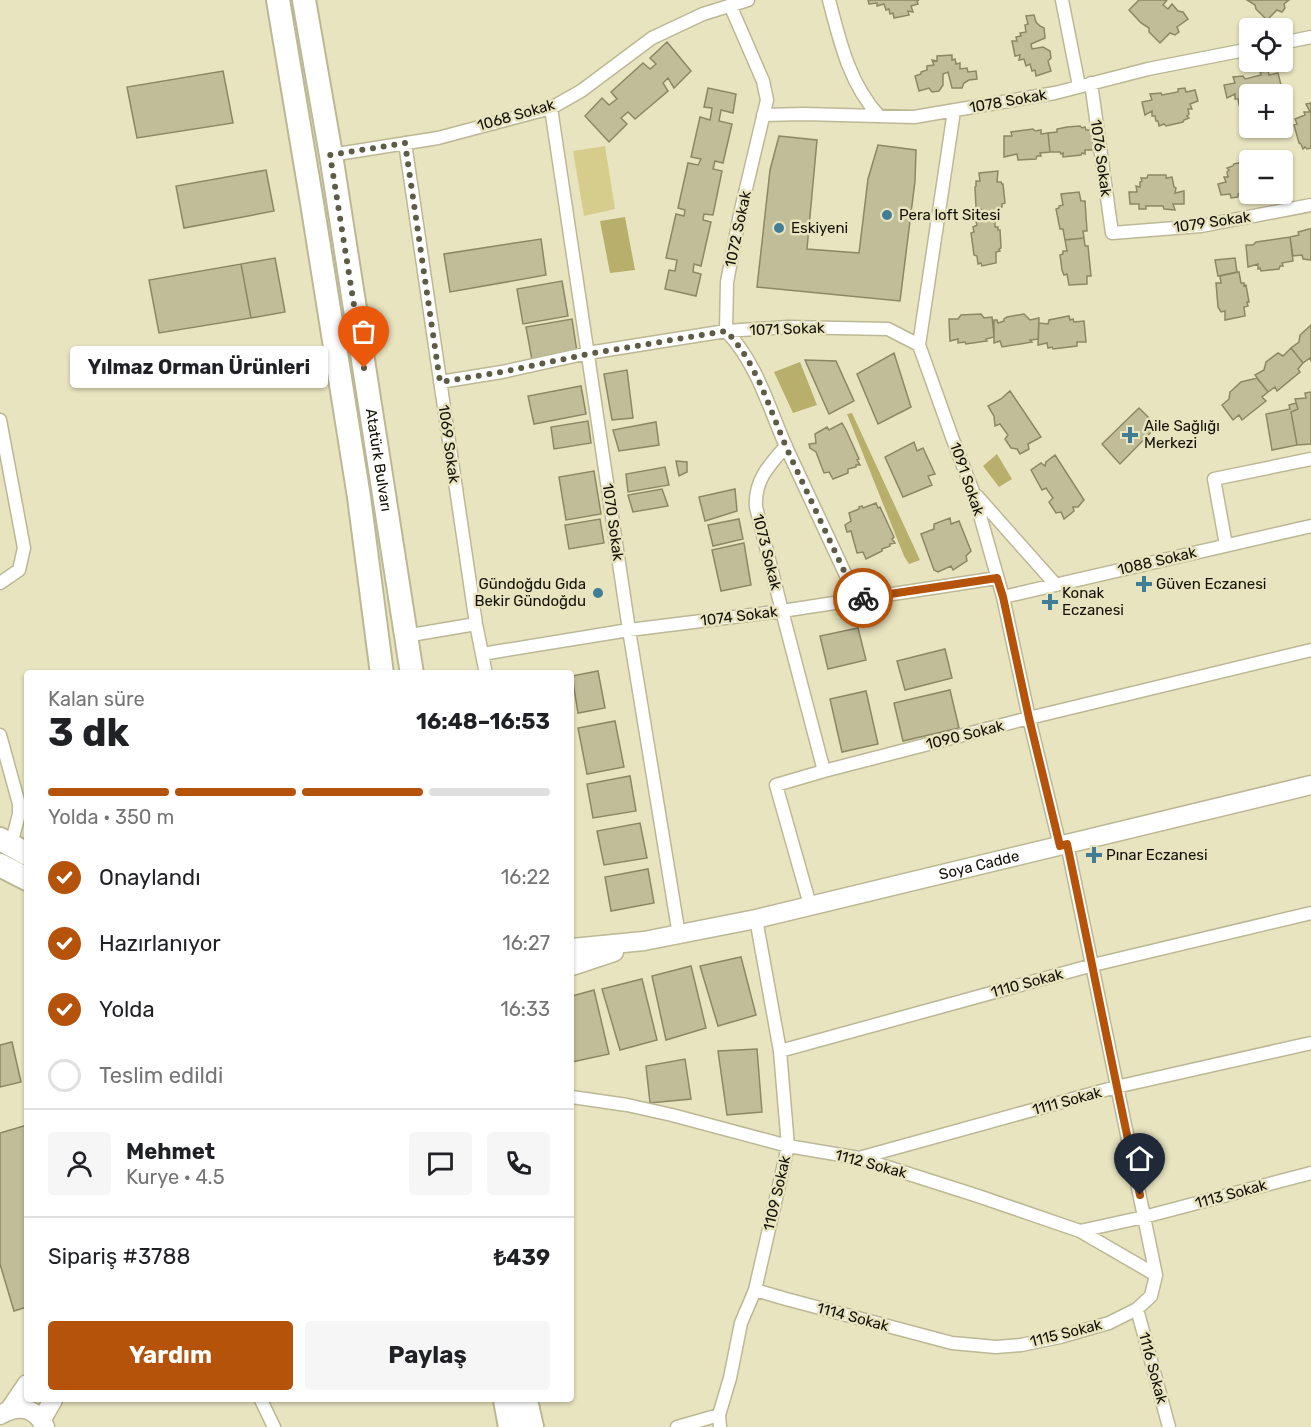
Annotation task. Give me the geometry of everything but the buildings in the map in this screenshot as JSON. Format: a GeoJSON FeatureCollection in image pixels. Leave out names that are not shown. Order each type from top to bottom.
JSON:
{"type":"FeatureCollection","features":[{"type":"Feature","properties":{"kind":"highway","name":"Atatürk Bulvarı"},"geometry":{"type":"LineString","coordinates":[[278,0],[357,485],[381,670]]}},
{"type":"Feature","properties":{"kind":"highway","name":"Atatürk Bulvarı"},"geometry":{"type":"LineString","coordinates":[[304,0],[411,670]]}},
{"type":"Feature","properties":{"kind":"highway"},"geometry":{"type":"LineString","coordinates":[[9,851],[24,874]]}},
{"type":"Feature","properties":{"kind":"highway"},"geometry":{"type":"LineString","coordinates":[[505,1402],[510,1427]]}},
{"type":"Feature","properties":{"kind":"highway"},"geometry":{"type":"LineString","coordinates":[[526,1402],[532,1427]]}},
{"type":"Feature","properties":{"kind":"main road","name":"Soya Cadde"},"geometry":{"type":"LineString","coordinates":[[574,948],[644,941],[756,919],[1311,785]]}},
{"type":"Feature","properties":{"kind":"main road","name":"Soya Cadde"},"geometry":{"type":"LineString","coordinates":[[574,965],[644,941]]}},
{"type":"Feature","properties":{"kind":"main road"},"geometry":{"type":"LineString","coordinates":[[5,1412],[24,1388]]}},
{"type":"Feature","properties":{"kind":"main road"},"geometry":{"type":"LineString","coordinates":[[5,1412],[22,1408],[33,1412],[44,1423],[52,1402]]}},
{"type":"Feature","properties":{"kind":"street","name":"1068 Sokak"},"geometry":{"type":"LineString","coordinates":[[330,155],[438,138],[551,108],[581,91],[652,38],[703,14],[748,0]]}},
{"type":"Feature","properties":{"kind":"street"},"geometry":{"type":"LineString","coordinates":[[829,0],[840,42],[855,83],[868,104],[879,116]]}},
{"type":"Feature","properties":{"kind":"street","name":"1076 Sokak"},"geometry":{"type":"LineString","coordinates":[[1062,0],[1085,84],[1112,233]]}},
{"type":"Feature","properties":{"kind":"street","name":"1072 Sokak"},"geometry":{"type":"LineString","coordinates":[[726,331],[727,282],[740,214],[767,100],[763,81],[730,5]]}},
{"type":"Feature","properties":{"kind":"street"},"geometry":{"type":"LineString","coordinates":[[1293,41],[1311,37]]}},
{"type":"Feature","properties":{"kind":"street","name":"1078 Sokak"},"geometry":{"type":"LineString","coordinates":[[763,115],[914,117],[1055,93],[1149,69],[1239,51]]}},
{"type":"Feature","properties":{"kind":"street","name":"1070 Sokak"},"geometry":{"type":"LineString","coordinates":[[551,108],[629,630],[679,935]]}},
{"type":"Feature","properties":{"kind":"street","name":"1091 Sokak"},"geometry":{"type":"LineString","coordinates":[[954,111],[919,345],[974,494],[1003,597],[1029,718],[1093,965],[1116,1088],[1156,1275]]}},
{"type":"Feature","properties":{"kind":"street","name":"1069 Sokak"},"geometry":{"type":"LineString","coordinates":[[405,143],[476,624],[485,670]]}},
{"type":"Feature","properties":{"kind":"street","name":"1079 Sokak"},"geometry":{"type":"LineString","coordinates":[[1112,233],[1202,226],[1311,205]]}},
{"type":"Feature","properties":{"kind":"street","name":"1071 Sokak"},"geometry":{"type":"LineString","coordinates":[[440,382],[726,331],[788,327],[888,329],[919,345]]}},
{"type":"Feature","properties":{"kind":"street"},"geometry":{"type":"LineString","coordinates":[[726,331],[737,343],[756,374],[786,446],[857,599]]}},
{"type":"Feature","properties":{"kind":"street"},"geometry":{"type":"LineString","coordinates":[[0,420],[24,548],[19,570],[0,583]]}},
{"type":"Feature","properties":{"kind":"street","name":"1073 Sokak"},"geometry":{"type":"LineString","coordinates":[[786,446],[769,464],[761,479],[755,495],[756,507],[824,771]]}},
{"type":"Feature","properties":{"kind":"street"},"geometry":{"type":"LineString","coordinates":[[1226,545],[1214,479],[1311,459]]}},
{"type":"Feature","properties":{"kind":"street"},"geometry":{"type":"LineString","coordinates":[[974,494],[1056,585]]}},
{"type":"Feature","properties":{"kind":"street","name":"1088 Sokak"},"geometry":{"type":"LineString","coordinates":[[1003,597],[1311,526]]}},
{"type":"Feature","properties":{"kind":"street","name":"1074 Sokak"},"geometry":{"type":"LineString","coordinates":[[482,654],[629,630],[782,611],[997,578]]}},
{"type":"Feature","properties":{"kind":"street"},"geometry":{"type":"LineString","coordinates":[[405,636],[476,624]]}},
{"type":"Feature","properties":{"kind":"street","name":"1090 Sokak"},"geometry":{"type":"LineString","coordinates":[[810,905],[776,785],[1029,718],[1311,650]]}},
{"type":"Feature","properties":{"kind":"street"},"geometry":{"type":"LineString","coordinates":[[0,735],[19,804],[19,814],[9,851]]}},
{"type":"Feature","properties":{"kind":"street","name":"1110 Sokak"},"geometry":{"type":"LineString","coordinates":[[780,1051],[1093,965],[1311,913]]}},
{"type":"Feature","properties":{"kind":"street","name":"1109 Sokak"},"geometry":{"type":"LineString","coordinates":[[719,1421],[741,1323],[755,1290],[788,1146],[780,1051],[756,919]]}},
{"type":"Feature","properties":{"kind":"street","name":"1111 Sokak"},"geometry":{"type":"LineString","coordinates":[[860,1158],[1116,1088],[1311,1043]]}},
{"type":"Feature","properties":{"kind":"street","name":"1112 Sokak"},"geometry":{"type":"LineString","coordinates":[[574,1097],[627,1105],[788,1146],[860,1158],[1080,1231],[1156,1275]]}},
{"type":"Feature","properties":{"kind":"street","name":"1113 Sokak"},"geometry":{"type":"LineString","coordinates":[[1080,1231],[1311,1173]]}},
{"type":"Feature","properties":{"kind":"street","name":"1115 Sokak"},"geometry":{"type":"LineString","coordinates":[[952,1343],[996,1347],[1021,1345],[1109,1323],[1137,1309],[1151,1296],[1156,1275]]}},
{"type":"Feature","properties":{"kind":"street","name":"1114 Sokak"},"geometry":{"type":"LineString","coordinates":[[755,1290],[952,1343]]}},
{"type":"Feature","properties":{"kind":"street","name":"1116 Sokak"},"geometry":{"type":"LineString","coordinates":[[1137,1309],[1169,1427]]}},
{"type":"Feature","properties":{"kind":"street"},"geometry":{"type":"LineString","coordinates":[[262,1402],[274,1427]]}},
{"type":"Feature","properties":{"kind":"street"},"geometry":{"type":"LineString","coordinates":[[677,1427],[719,1421]]}},
{"type":"Feature","properties":{"kind":"shaded area"},"geometry":{"type":"Polygon","coordinates":[[[605,146],[615,209],[584,216],[573,151],[605,146]]]}},
{"type":"Feature","properties":{"kind":"shaded area"},"geometry":{"type":"Polygon","coordinates":[[[625,217],[635,270],[610,273],[600,221],[625,217]]]}},
{"type":"Feature","properties":{"kind":"shaded area"},"geometry":{"type":"Polygon","coordinates":[[[800,362],[817,405],[793,413],[774,372],[800,362]]]}},
{"type":"Feature","properties":{"kind":"shaded area"},"geometry":{"type":"Polygon","coordinates":[[[852,413],[920,560],[909,564],[904,556],[847,414],[852,413]]]}},
{"type":"Feature","properties":{"kind":"shaded area"},"geometry":{"type":"Polygon","coordinates":[[[997,454],[1012,479],[999,487],[983,466],[997,454]]]}},
{"type":"Feature","properties":{"kind":"way so far"},"geometry":{"type":"LineString","coordinates":[[364,368],[330,155],[405,143],[440,382],[726,331],[737,343],[756,374],[786,446],[857,599],[863,598]]}},
{"type":"Feature","properties":{"kind":"place","name":"Pera loft Sitesi"},"geometry":{"type":"Point","coordinates":[887,215]}},
{"type":"Feature","properties":{"kind":"place","name":"Eskiyeni"},"geometry":{"type":"Point","coordinates":[779,228]}},
{"type":"Feature","properties":{"kind":"place","name":"Yılmaz Orman Ürünleri"},"geometry":{"type":"Point","coordinates":[364,368]}},
{"type":"Feature","properties":{"kind":"place","name":"Aile Sağlığı Merkezi"},"geometry":{"type":"Point","coordinates":[1130,435]}},
{"type":"Feature","properties":{"kind":"place","name":"Güven Eczanesi"},"geometry":{"type":"Point","coordinates":[1144,584]}},
{"type":"Feature","properties":{"kind":"place","name":"Gündoğdu Gıda Bekir Gündoğdu"},"geometry":{"type":"Point","coordinates":[598,593]}},
{"type":"Feature","properties":{"kind":"place","name":"Konak Eczanesi"},"geometry":{"type":"Point","coordinates":[1050,602]}},
{"type":"Feature","properties":{"kind":"place","name":"Pınar Eczanesi"},"geometry":{"type":"Point","coordinates":[1094,855]}},
{"type":"Feature","properties":{"kind":"route"},"geometry":{"type":"LineString","coordinates":[[863,598],[997,578],[1060,846],[1067,844],[1140,1195]]}}]}
